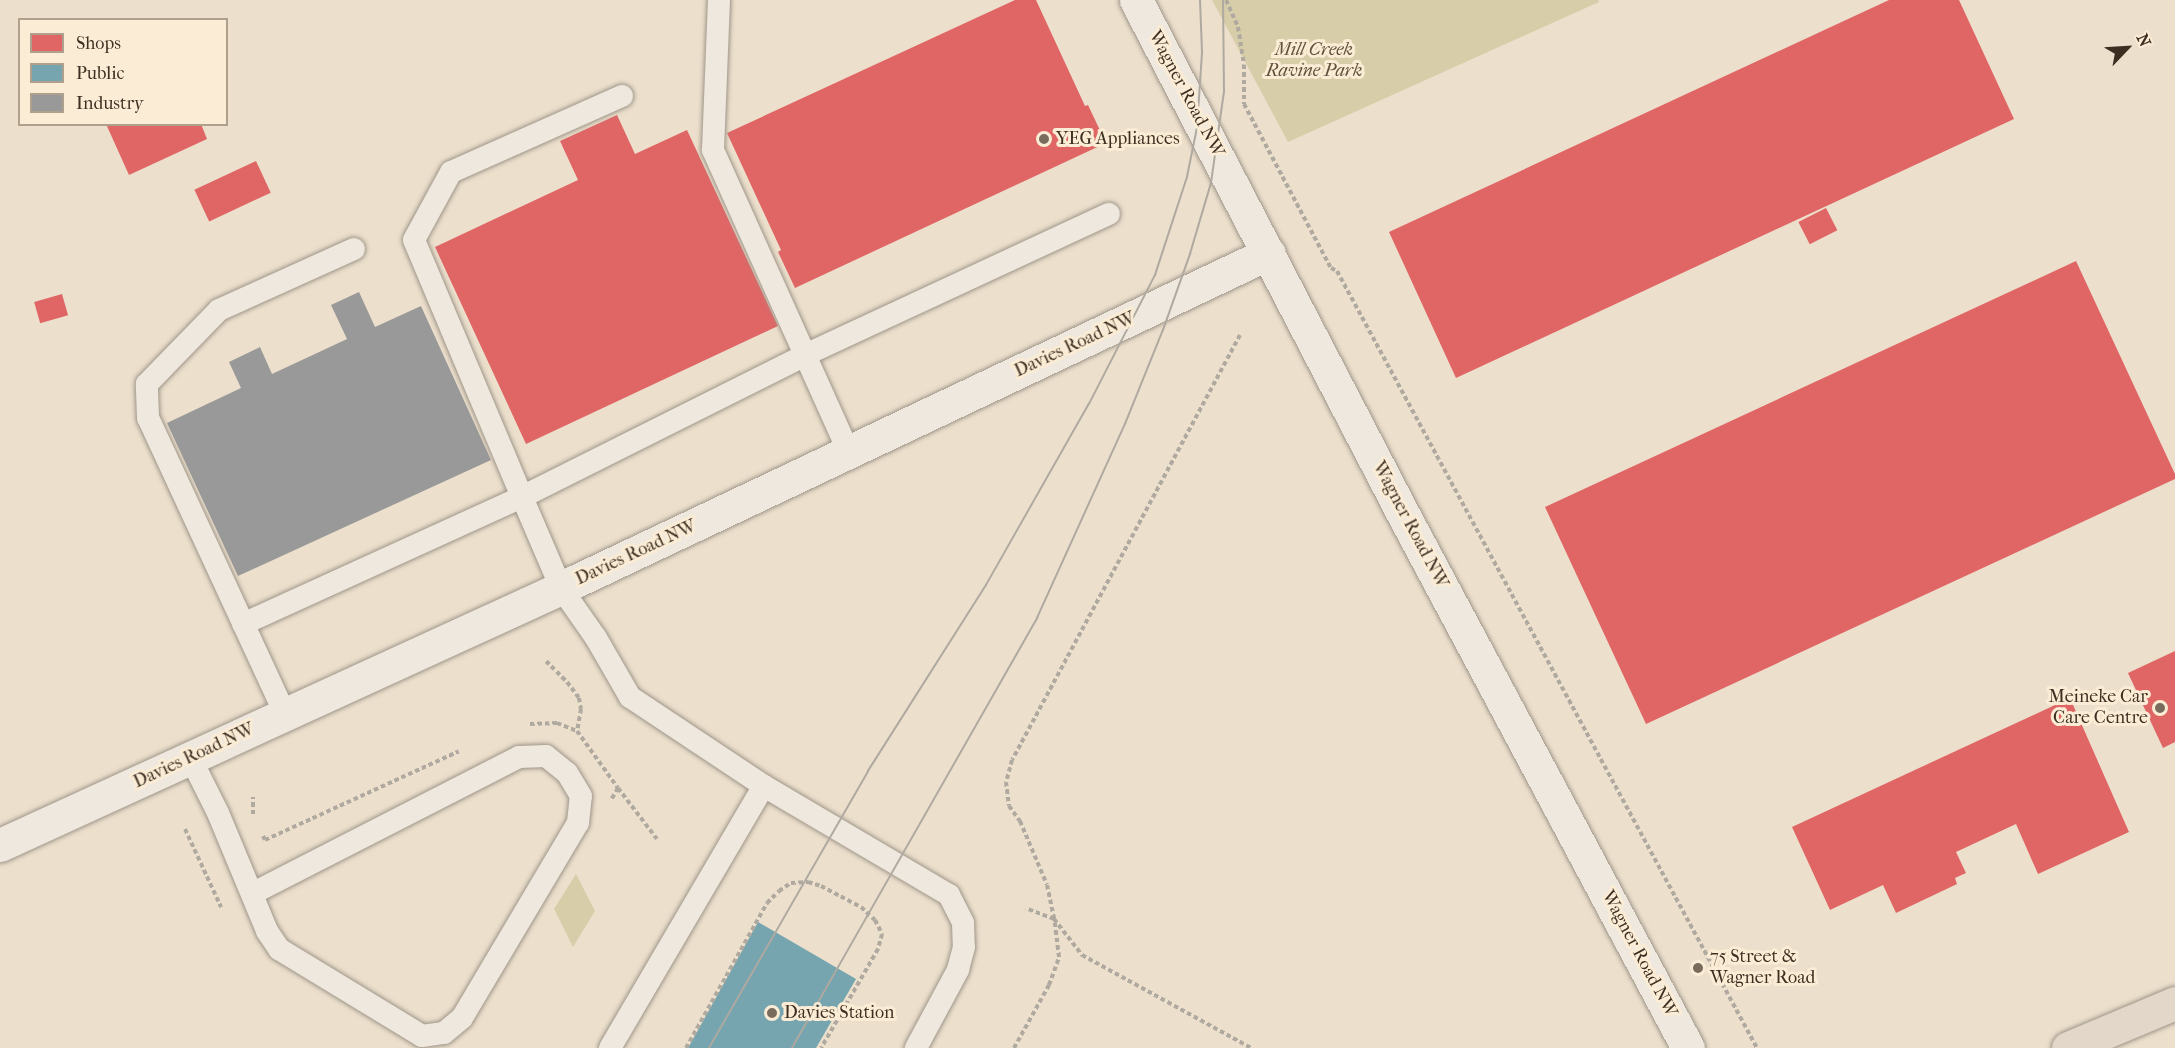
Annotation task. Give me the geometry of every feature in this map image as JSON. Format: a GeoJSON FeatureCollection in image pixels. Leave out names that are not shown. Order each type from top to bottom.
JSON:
{"type":"FeatureCollection","features":[{"type":"Feature","properties":{"kind":"main road"},"geometry":{"type":"LineString","coordinates":[[2068,1048],[2115,1037],[2175,1003]]}},
{"type":"Feature","properties":{"kind":"street","name":"Wagner Road NW"},"geometry":{"type":"LineString","coordinates":[[1136,0],[1459,619],[1593,866],[1688,1048]]}},
{"type":"Feature","properties":{"kind":"street","name":"Davies Road NW"},"geometry":{"type":"LineString","coordinates":[[0,845],[561,588],[1269,253]]}},
{"type":"Feature","properties":{"kind":"lane"},"geometry":{"type":"LineString","coordinates":[[719,0],[713,150],[849,452]]}},
{"type":"Feature","properties":{"kind":"lane"},"geometry":{"type":"LineString","coordinates":[[622,96],[451,171],[414,240],[561,588],[596,638],[630,698],[764,786],[949,895],[963,923],[964,947],[958,970],[916,1048]]}},
{"type":"Feature","properties":{"kind":"lane"},"geometry":{"type":"LineString","coordinates":[[243,624],[522,496],[805,355],[1109,214]]}},
{"type":"Feature","properties":{"kind":"lane"},"geometry":{"type":"LineString","coordinates":[[285,714],[148,418],[147,384],[219,310],[354,249]]}},
{"type":"Feature","properties":{"kind":"lane"},"geometry":{"type":"LineString","coordinates":[[190,757],[253,893],[267,931],[279,950],[422,1036],[444,1033],[462,1018],[578,823],[581,796],[567,772],[546,756],[519,757],[253,893]]}},
{"type":"Feature","properties":{"kind":"lane"},"geometry":{"type":"LineString","coordinates":[[610,1048],[764,786]]}},
{"type":"Feature","properties":{"kind":"path"},"geometry":{"type":"LineString","coordinates":[[1226,0],[1238,27],[1244,65],[1244,104],[1331,268],[1337,271],[1757,1048]]}},
{"type":"Feature","properties":{"kind":"path"},"geometry":{"type":"LineString","coordinates":[[1014,1048],[1049,985],[1059,957],[1047,885],[1020,821],[1009,806],[1006,782],[1012,760],[1240,335]]}},
{"type":"Feature","properties":{"kind":"path"},"geometry":{"type":"LineString","coordinates":[[521,725],[557,723],[577,731]]}},
{"type":"Feature","properties":{"kind":"path"},"geometry":{"type":"LineString","coordinates":[[261,833],[266,840],[469,746]]}},
{"type":"Feature","properties":{"kind":"path"},"geometry":{"type":"LineString","coordinates":[[618,788],[657,839]]}},
{"type":"Feature","properties":{"kind":"path"},"geometry":{"type":"LineString","coordinates":[[252,819],[254,797]]}},
{"type":"Feature","properties":{"kind":"path"},"geometry":{"type":"LineString","coordinates":[[686,1048],[767,903],[791,883],[808,882],[821,886],[861,907],[875,920],[882,934],[878,949],[821,1048]]}},
{"type":"Feature","properties":{"kind":"path"},"geometry":{"type":"LineString","coordinates":[[1026,908],[1054,919],[1082,955],[1251,1048]]}},
{"type":"Feature","properties":{"kind":"green space","name":"Mill Creek Ravine Park"},"geometry":{"type":"Polygon","coordinates":[[[1212,0],[1598,0],[1599,2],[1288,142],[1212,0]]]}},
{"type":"Feature","properties":{"kind":"green space"},"geometry":{"type":"Polygon","coordinates":[[[576,874],[595,911],[573,947],[554,909],[576,874]]]}},
{"type":"Feature","properties":{"kind":"building: Shops"},"geometry":{"type":"Polygon","coordinates":[[[1015,0],[1036,0],[1085,106],[1088,105],[1106,143],[795,288],[778,252],[781,250],[727,133],[1015,0]]]}},
{"type":"Feature","properties":{"kind":"building: Shops"},"geometry":{"type":"Polygon","coordinates":[[[1889,0],[1959,0],[2014,119],[1456,378],[1389,232],[1889,0]]]}},
{"type":"Feature","properties":{"kind":"building: Shops"},"geometry":{"type":"Polygon","coordinates":[[[617,115],[635,154],[687,130],[778,326],[526,444],[435,247],[578,180],[560,141],[617,115]]]}},
{"type":"Feature","properties":{"kind":"building: Shops"},"geometry":{"type":"Polygon","coordinates":[[[107,126],[202,126],[207,139],[129,175],[107,126]]]}},
{"type":"Feature","properties":{"kind":"building: Shops"},"geometry":{"type":"Polygon","coordinates":[[[256,161],[271,193],[209,221],[194,190],[256,161]]]}},
{"type":"Feature","properties":{"kind":"building: Shops"},"geometry":{"type":"Polygon","coordinates":[[[1826,208],[1837,230],[1810,244],[1798,222],[1826,208]]]}},
{"type":"Feature","properties":{"kind":"building: Shops"},"geometry":{"type":"Polygon","coordinates":[[[2076,261],[2175,474],[2175,479],[1646,724],[1545,507],[2076,261]]]}},
{"type":"Feature","properties":{"kind":"building: Shops"},"geometry":{"type":"Polygon","coordinates":[[[62,294],[68,315],[40,323],[34,302],[62,294]]]}},
{"type":"Feature","properties":{"kind":"building: Shops","name":"Meineke Car Care Centre"},"geometry":{"type":"Polygon","coordinates":[[[2175,651],[2175,742],[2163,748],[2128,673],[2175,651]]]}},
{"type":"Feature","properties":{"kind":"building: Shops"},"geometry":{"type":"Polygon","coordinates":[[[2070,698],[2129,832],[2038,874],[2016,824],[1956,852],[1966,873],[1955,878],[1957,884],[1896,913],[1883,885],[1830,910],[1792,827],[2070,698]]]}},
{"type":"Feature","properties":{"kind":"building: Public","name":"Davies Station"},"geometry":{"type":"Polygon","coordinates":[[[758,922],[856,979],[816,1048],[688,1048],[758,922]]]}},
{"type":"Feature","properties":{"kind":"building: Industry"},"geometry":{"type":"Polygon","coordinates":[[[359,292],[375,327],[421,306],[491,460],[238,576],[167,423],[241,388],[229,362],[260,347],[272,374],[347,339],[331,305],[359,292]]]}},
{"type":"Feature","properties":{"kind":"tram line"},"geometry":{"type":"LineString","coordinates":[[709,1048],[868,771],[986,585],[1089,404],[1155,275],[1187,177],[1197,128],[1202,52],[1200,0]]}},
{"type":"Feature","properties":{"kind":"tram line"},"geometry":{"type":"LineString","coordinates":[[792,1048],[1037,618],[1125,424],[1163,330],[1190,254],[1211,183],[1224,92],[1223,0]]}},
{"type":"Feature","properties":{"kind":"place","name":"YEG Appliances"},"geometry":{"type":"Point","coordinates":[1044,139]}},
{"type":"Feature","properties":{"kind":"place","name":"Meineke Car Care Centre"},"geometry":{"type":"Point","coordinates":[2160,708]}},
{"type":"Feature","properties":{"kind":"place","name":"75 Street & Wagner Road"},"geometry":{"type":"Point","coordinates":[1698,968]}},
{"type":"Feature","properties":{"kind":"place","name":"Davies Station"},"geometry":{"type":"Point","coordinates":[772,1013]}}]}
